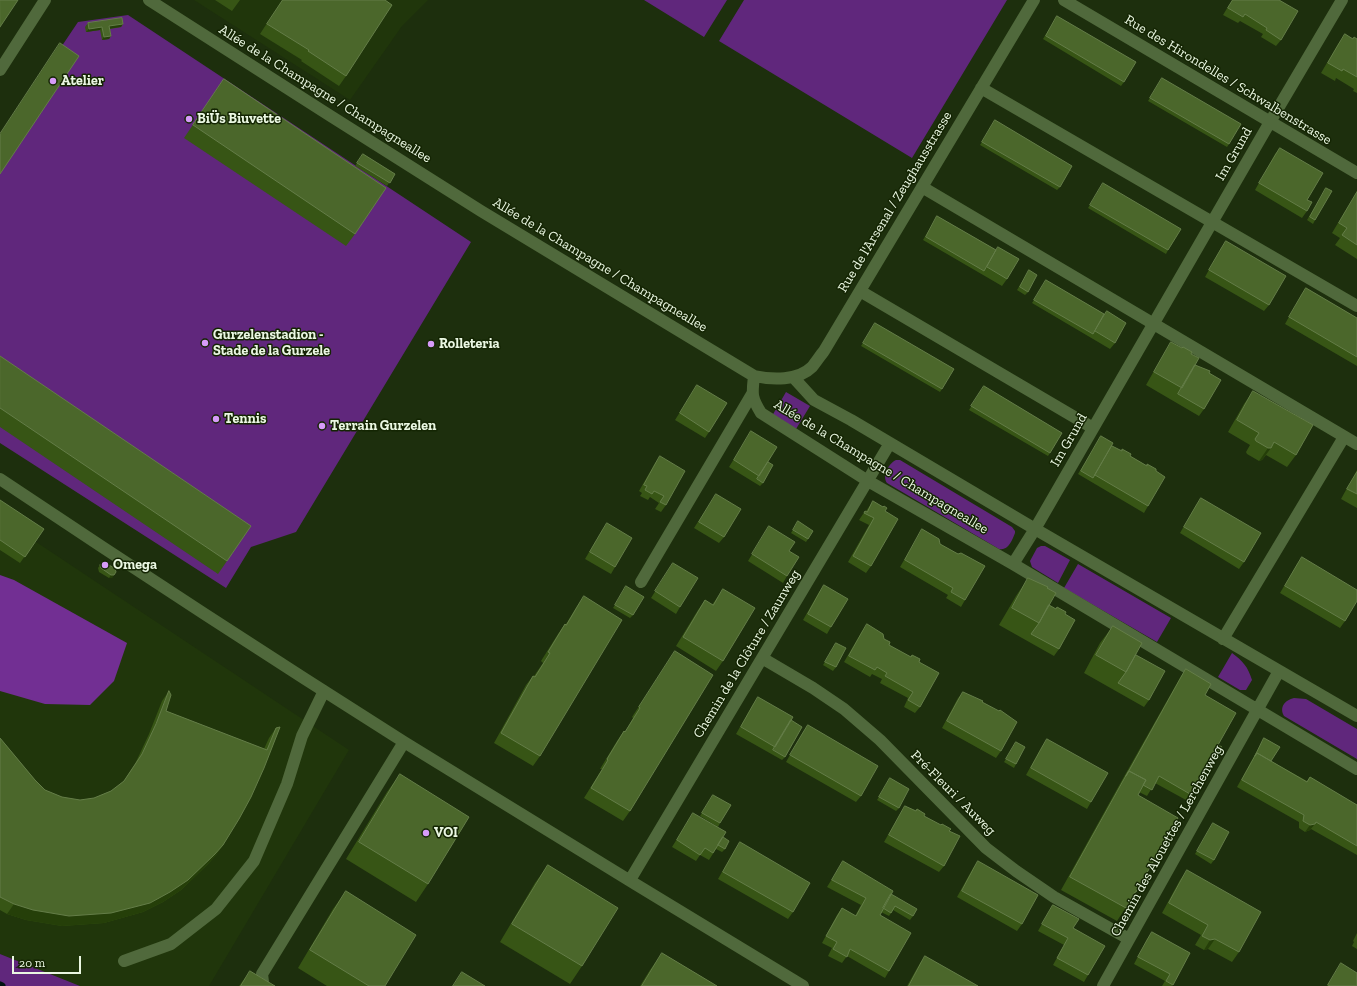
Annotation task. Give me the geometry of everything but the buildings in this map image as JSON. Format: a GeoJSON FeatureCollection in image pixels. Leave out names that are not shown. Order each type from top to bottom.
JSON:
{"type":"FeatureCollection","features":[{"type":"Feature","properties":{"kind":"street"},"geometry":{"type":"LineString","coordinates":[[0,70],[45,0]]}},
{"type":"Feature","properties":{"kind":"street","name":"Allée de la Champagne / Champagneallee"},"geometry":{"type":"LineString","coordinates":[[149,0],[468,202],[754,376]]}},
{"type":"Feature","properties":{"kind":"street","name":"Rue de l'Arsenal / Zeughausstrasse"},"geometry":{"type":"LineString","coordinates":[[754,376],[766,379],[793,377],[801,374],[812,366],[824,351],[1034,0]]}},
{"type":"Feature","properties":{"kind":"street","name":"Rue des Hirondelles / Schwalbenstrasse"},"geometry":{"type":"LineString","coordinates":[[1064,0],[1357,173]]}},
{"type":"Feature","properties":{"kind":"street","name":"Im Grund"},"geometry":{"type":"LineString","coordinates":[[1035,529],[1342,0]]}},
{"type":"Feature","properties":{"kind":"street"},"geometry":{"type":"LineString","coordinates":[[981,88],[1357,306]]}},
{"type":"Feature","properties":{"kind":"street"},"geometry":{"type":"LineString","coordinates":[[922,188],[1357,444]]}},
{"type":"Feature","properties":{"kind":"street"},"geometry":{"type":"LineString","coordinates":[[860,290],[1093,428]]}},
{"type":"Feature","properties":{"kind":"street"},"geometry":{"type":"LineString","coordinates":[[641,582],[752,394],[754,376]]}},
{"type":"Feature","properties":{"kind":"street","name":"Allée de la Champagne / Champagneallee"},"geometry":{"type":"LineString","coordinates":[[793,377],[814,400],[851,420],[1357,716]]}},
{"type":"Feature","properties":{"kind":"street","name":"Allée de la Champagne / Champagneallee"},"geometry":{"type":"LineString","coordinates":[[752,394],[755,404],[761,413],[868,481],[1013,564],[1357,769]]}},
{"type":"Feature","properties":{"kind":"street"},"geometry":{"type":"LineString","coordinates":[[1223,639],[1344,437]]}},
{"type":"Feature","properties":{"kind":"street","name":"Chemin de la Clôture / Zaunweg"},"geometry":{"type":"LineString","coordinates":[[630,880],[890,443]]}},
{"type":"Feature","properties":{"kind":"street"},"geometry":{"type":"LineString","coordinates":[[0,479],[404,742],[803,986]]}},
{"type":"Feature","properties":{"kind":"street"},"geometry":{"type":"LineString","coordinates":[[1013,564],[1035,529]]}},
{"type":"Feature","properties":{"kind":"street","name":"Pré-Fleuri / Auweg"},"geometry":{"type":"LineString","coordinates":[[762,658],[844,709],[880,740],[986,848],[1054,897],[1129,940]]}},
{"type":"Feature","properties":{"kind":"street"},"geometry":{"type":"LineString","coordinates":[[1257,710],[1279,671]]}},
{"type":"Feature","properties":{"kind":"street"},"geometry":{"type":"LineString","coordinates":[[124,960],[171,944],[216,909],[254,861],[287,784],[302,736],[324,691]]}},
{"type":"Feature","properties":{"kind":"street","name":"Chemin des Alouettes / Lerchenweg"},"geometry":{"type":"LineString","coordinates":[[1103,986],[1257,710]]}},
{"type":"Feature","properties":{"kind":"street"},"geometry":{"type":"LineString","coordinates":[[263,982],[262,974],[404,742]]}},
{"type":"Feature","properties":{"kind":"shaded area"},"geometry":{"type":"Polygon","coordinates":[[[194,0],[428,0],[402,26],[350,100],[194,0]]]}},
{"type":"Feature","properties":{"kind":"shaded area"},"geometry":{"type":"Polygon","coordinates":[[[644,0],[727,0],[704,37],[644,0]]]}},
{"type":"Feature","properties":{"kind":"shaded area"},"geometry":{"type":"Polygon","coordinates":[[[744,0],[1007,0],[912,158],[719,41],[744,0]]]}},
{"type":"Feature","properties":{"kind":"shaded area","name":"Gurzelenstadion - Stade de la Gurzele"},"geometry":{"type":"Polygon","coordinates":[[[128,15],[471,242],[296,532],[251,547],[226,588],[0,443],[0,138],[78,22],[128,15]]]}},
{"type":"Feature","properties":{"kind":"shaded area"},"geometry":{"type":"Polygon","coordinates":[[[786,392],[810,406],[796,429],[772,416],[786,392]]]}},
{"type":"Feature","properties":{"kind":"shaded area"},"geometry":{"type":"Polygon","coordinates":[[[896,460],[900,460],[1012,527],[1015,533],[1009,545],[1005,548],[999,549],[887,483],[885,477],[887,470],[896,460]]]}},
{"type":"Feature","properties":{"kind":"shaded area"},"geometry":{"type":"Polygon","coordinates":[[[0,518],[349,750],[209,986],[80,986],[0,954],[0,518]]]}},
{"type":"Feature","properties":{"kind":"shaded area"},"geometry":{"type":"Polygon","coordinates":[[[1045,546],[1070,560],[1058,583],[1032,567],[1030,561],[1037,548],[1045,546]]]}},
{"type":"Feature","properties":{"kind":"shaded area"},"geometry":{"type":"Polygon","coordinates":[[[1078,564],[1171,618],[1157,642],[1064,588],[1078,564]]]}},
{"type":"Feature","properties":{"kind":"shaded area"},"geometry":{"type":"Polygon","coordinates":[[[0,575],[14,580],[127,643],[114,681],[90,705],[45,704],[0,691],[0,575]]]}},
{"type":"Feature","properties":{"kind":"shaded area"},"geometry":{"type":"Polygon","coordinates":[[[1232,653],[1245,665],[1252,680],[1246,690],[1240,690],[1218,677],[1232,653]]]}},
{"type":"Feature","properties":{"kind":"shaded area"},"geometry":{"type":"Polygon","coordinates":[[[1294,698],[1306,699],[1357,729],[1357,759],[1284,716],[1282,710],[1284,704],[1288,700],[1294,698]]]}},
{"type":"Feature","properties":{"kind":"shaded area"},"geometry":{"type":"Polygon","coordinates":[[[0,954],[80,986],[0,986],[0,954]]]}},
{"type":"Feature","properties":{"kind":"place","name":"Atelier"},"geometry":{"type":"Point","coordinates":[53,81]}},
{"type":"Feature","properties":{"kind":"place","name":"BiÜs Biuvette"},"geometry":{"type":"Point","coordinates":[189,119]}},
{"type":"Feature","properties":{"kind":"place","name":"Gurzelenstadion - Stade de la Gurzele"},"geometry":{"type":"Point","coordinates":[205,343]}},
{"type":"Feature","properties":{"kind":"place","name":"Rolleteria"},"geometry":{"type":"Point","coordinates":[431,344]}},
{"type":"Feature","properties":{"kind":"place","name":"Tennis"},"geometry":{"type":"Point","coordinates":[216,419]}},
{"type":"Feature","properties":{"kind":"place","name":"Terrain Gurzelen"},"geometry":{"type":"Point","coordinates":[322,426]}},
{"type":"Feature","properties":{"kind":"place","name":"Omega"},"geometry":{"type":"Point","coordinates":[105,565]}},
{"type":"Feature","properties":{"kind":"place","name":"VOI"},"geometry":{"type":"Point","coordinates":[426,833]}}]}
